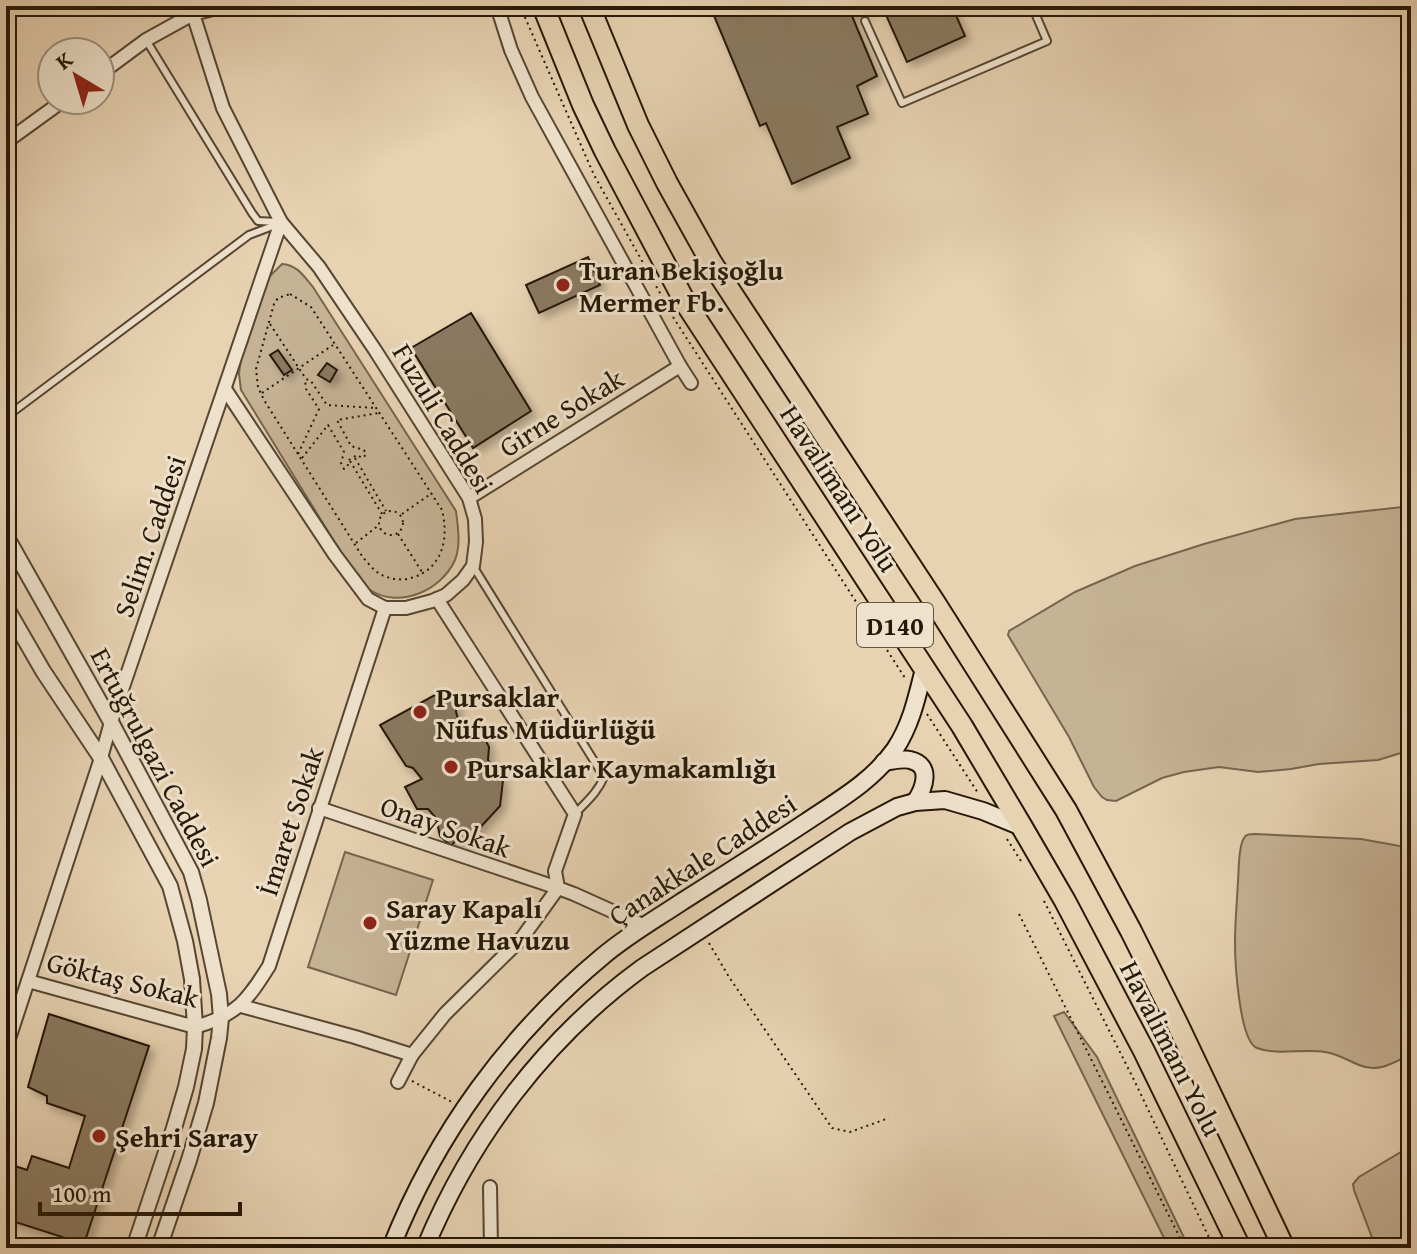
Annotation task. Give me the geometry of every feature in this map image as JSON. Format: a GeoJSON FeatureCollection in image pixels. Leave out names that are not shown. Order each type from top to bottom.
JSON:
{"type":"FeatureCollection","features":[{"type":"Feature","properties":{"kind":"highway","name":"Havalimanı Yolu"},"geometry":{"type":"LineString","coordinates":[[543,6],[605,151],[685,302],[962,726],[1015,834],[1065,901],[1144,1051],[1240,1248]]}},
{"type":"Feature","properties":{"kind":"highway","name":"Havalimanı Yolu"},"geometry":{"type":"LineString","coordinates":[[589,6],[638,125],[711,262],[935,603],[1066,810],[1158,984],[1284,1248]]}},
{"type":"Feature","properties":{"kind":"main road","name":"Çanakkale Caddesi"},"geometry":{"type":"LineString","coordinates":[[391,1248],[420,1182],[464,1109],[504,1056],[543,1012],[585,972],[645,926],[856,788],[884,762],[902,736],[911,719],[924,669]]}},
{"type":"Feature","properties":{"kind":"main road"},"geometry":{"type":"LineString","coordinates":[[884,762],[909,759],[924,770],[922,791],[915,802]]}},
{"type":"Feature","properties":{"kind":"main road","name":"Çanakkale Caddesi"},"geometry":{"type":"LineString","coordinates":[[425,1248],[449,1193],[492,1123],[531,1070],[592,1008],[651,961],[850,832],[888,811],[915,802],[945,800],[992,814],[1015,834]]}},
{"type":"Feature","properties":{"kind":"street"},"geometry":{"type":"LineString","coordinates":[[116,62],[193,10],[225,6]]}},
{"type":"Feature","properties":{"kind":"street"},"geometry":{"type":"LineString","coordinates":[[497,6],[511,50],[532,97],[691,383]]}},
{"type":"Feature","properties":{"kind":"street","name":"Fuzuli Caddesi"},"geometry":{"type":"LineString","coordinates":[[193,10],[223,108],[281,222],[319,267],[469,498],[475,519],[473,566]]}},
{"type":"Feature","properties":{"kind":"street"},"geometry":{"type":"LineString","coordinates":[[6,142],[42,116]]}},
{"type":"Feature","properties":{"kind":"street","name":"Selim. Caddesi"},"geometry":{"type":"LineString","coordinates":[[6,1048],[111,722],[281,222]]}},
{"type":"Feature","properties":{"kind":"street","name":"Girne Sokak"},"geometry":{"type":"LineString","coordinates":[[469,498],[680,366]]}},
{"type":"Feature","properties":{"kind":"street"},"geometry":{"type":"LineString","coordinates":[[225,389],[335,555],[368,599],[385,608],[406,608],[437,599],[463,580],[473,566]]}},
{"type":"Feature","properties":{"kind":"street","name":"Ertuğrulgazi Caddesi"},"geometry":{"type":"LineString","coordinates":[[6,536],[191,872],[219,994],[194,1049],[186,1087],[134,1248]]}},
{"type":"Feature","properties":{"kind":"street"},"geometry":{"type":"LineString","coordinates":[[400,1079],[412,1055],[445,1014],[522,938],[558,888],[555,871],[575,814],[437,599]]}},
{"type":"Feature","properties":{"kind":"street","name":"Ertuğrulgazi Caddesi"},"geometry":{"type":"LineString","coordinates":[[6,607],[43,671],[101,758],[170,886],[192,979],[208,1023],[219,1038],[206,1103],[159,1248]]}},
{"type":"Feature","properties":{"kind":"street","name":"İmaret Sokak"},"geometry":{"type":"LineString","coordinates":[[208,1023],[241,1006],[269,966],[385,608]]}},
{"type":"Feature","properties":{"kind":"street","name":"Onay Sokak"},"geometry":{"type":"LineString","coordinates":[[319,808],[558,888],[645,926]]}},
{"type":"Feature","properties":{"kind":"street","name":"Göktaş Sokak"},"geometry":{"type":"LineString","coordinates":[[28,981],[208,1023]]}},
{"type":"Feature","properties":{"kind":"street"},"geometry":{"type":"LineString","coordinates":[[241,1006],[412,1055]]}},
{"type":"Feature","properties":{"kind":"street"},"geometry":{"type":"LineString","coordinates":[[490,1187],[491,1248]]}},
{"type":"Feature","properties":{"kind":"lane"},"geometry":{"type":"LineString","coordinates":[[865,21],[902,103],[1047,41],[1032,6]]}},
{"type":"Feature","properties":{"kind":"lane"},"geometry":{"type":"LineString","coordinates":[[146,40],[252,213],[258,221],[281,222]]}},
{"type":"Feature","properties":{"kind":"lane"},"geometry":{"type":"LineString","coordinates":[[6,417],[249,235],[281,222]]}},
{"type":"Feature","properties":{"kind":"lane"},"geometry":{"type":"LineString","coordinates":[[473,566],[604,777],[594,794],[575,814]]}},
{"type":"Feature","properties":{"kind":"path"},"geometry":{"type":"LineString","coordinates":[[520,6],[594,175],[660,297],[992,814]]}},
{"type":"Feature","properties":{"kind":"path"},"geometry":{"type":"LineString","coordinates":[[290,294],[311,307],[334,343],[442,510],[444,540],[438,561],[423,573],[406,579],[378,573],[362,556],[261,394],[256,369],[278,298],[290,294]]}},
{"type":"Feature","properties":{"kind":"path"},"geometry":{"type":"LineString","coordinates":[[269,322],[327,405],[376,408]]}},
{"type":"Feature","properties":{"kind":"path"},"geometry":{"type":"LineString","coordinates":[[261,394],[334,343]]}},
{"type":"Feature","properties":{"kind":"path"},"geometry":{"type":"LineString","coordinates":[[298,454],[319,409],[306,389],[306,379]]}},
{"type":"Feature","properties":{"kind":"path"},"geometry":{"type":"LineString","coordinates":[[301,459],[328,425],[344,452],[341,463],[344,469],[349,460],[357,455],[362,458],[366,455],[364,450],[351,446],[337,420],[379,413]]}},
{"type":"Feature","properties":{"kind":"path"},"geometry":{"type":"LineString","coordinates":[[354,457],[387,512]]}},
{"type":"Feature","properties":{"kind":"path"},"geometry":{"type":"LineString","coordinates":[[349,460],[382,515]]}},
{"type":"Feature","properties":{"kind":"path"},"geometry":{"type":"LineString","coordinates":[[401,515],[432,493]]}},
{"type":"Feature","properties":{"kind":"path"},"geometry":{"type":"LineString","coordinates":[[355,544],[379,525],[382,515],[393,511],[401,515]]}},
{"type":"Feature","properties":{"kind":"path"},"geometry":{"type":"LineString","coordinates":[[379,525],[386,534],[397,534],[403,527],[401,515]]}},
{"type":"Feature","properties":{"kind":"path"},"geometry":{"type":"LineString","coordinates":[[397,534],[423,573]]}},
{"type":"Feature","properties":{"kind":"path"},"geometry":{"type":"LineString","coordinates":[[1015,834],[1024,865]]}},
{"type":"Feature","properties":{"kind":"path"},"geometry":{"type":"LineString","coordinates":[[1045,902],[1214,1248]]}},
{"type":"Feature","properties":{"kind":"path"},"geometry":{"type":"LineString","coordinates":[[1019,914],[1185,1248]]}},
{"type":"Feature","properties":{"kind":"path"},"geometry":{"type":"LineString","coordinates":[[708,942],[832,1128],[850,1132],[889,1118]]}},
{"type":"Feature","properties":{"kind":"path"},"geometry":{"type":"LineString","coordinates":[[400,1079],[464,1109]]}},
{"type":"Feature","properties":{"kind":"shaded area"},"geometry":{"type":"Polygon","coordinates":[[[282,264],[296,269],[313,287],[456,511],[458,542],[455,560],[440,580],[418,594],[394,598],[381,595],[368,589],[356,577],[241,390],[241,357],[265,281],[282,264]]]}},
{"type":"Feature","properties":{"kind":"shaded area"},"geometry":{"type":"Polygon","coordinates":[[[1411,506],[1411,750],[1378,760],[1291,769],[1258,772],[1219,767],[1184,772],[1162,778],[1116,801],[1102,797],[1008,635],[1009,631],[1075,592],[1135,566],[1204,544],[1295,519],[1411,506]]]}},
{"type":"Feature","properties":{"kind":"shaded area"},"geometry":{"type":"Polygon","coordinates":[[[1250,834],[1361,839],[1411,848],[1411,1054],[1386,1066],[1373,1068],[1330,1053],[1257,1048],[1251,1042],[1242,1016],[1236,966],[1235,934],[1242,842],[1250,834]]]}},
{"type":"Feature","properties":{"kind":"shaded area","name":"Saray Kapalı Yüzme Havuzu"},"geometry":{"type":"Polygon","coordinates":[[[345,852],[433,880],[396,995],[308,967],[345,852]]]}},
{"type":"Feature","properties":{"kind":"shaded area"},"geometry":{"type":"Polygon","coordinates":[[[1064,1012],[1097,1057],[1189,1248],[1169,1248],[1054,1016],[1064,1012]]]}},
{"type":"Feature","properties":{"kind":"shaded area"},"geometry":{"type":"Polygon","coordinates":[[[1411,1146],[1411,1248],[1376,1248],[1353,1184],[1359,1177],[1411,1146]]]}},
{"type":"Feature","properties":{"kind":"building"},"geometry":{"type":"Polygon","coordinates":[[[710,6],[877,6],[852,16],[877,76],[857,86],[868,114],[837,127],[850,158],[792,184],[766,123],[760,126],[710,6]]]}},
{"type":"Feature","properties":{"kind":"building"},"geometry":{"type":"Polygon","coordinates":[[[882,6],[952,6],[965,36],[907,62],[882,6]]]}},
{"type":"Feature","properties":{"kind":"building","name":"Turan Bekişoğlu Mermer Fb."},"geometry":{"type":"Polygon","coordinates":[[[588,257],[600,285],[539,313],[526,285],[588,257]]]}},
{"type":"Feature","properties":{"kind":"building"},"geometry":{"type":"Polygon","coordinates":[[[471,313],[531,411],[473,448],[411,348],[471,313]]]}},
{"type":"Feature","properties":{"kind":"building"},"geometry":{"type":"Polygon","coordinates":[[[278,350],[292,370],[284,375],[270,355],[278,350]]]}},
{"type":"Feature","properties":{"kind":"building"},"geometry":{"type":"Polygon","coordinates":[[[327,363],[337,370],[330,382],[318,375],[327,363]]]}},
{"type":"Feature","properties":{"kind":"building","name":"Pursaklar Kaymakamlığı"},"geometry":{"type":"Polygon","coordinates":[[[444,690],[457,702],[460,725],[479,727],[489,747],[488,760],[503,780],[500,806],[465,844],[459,837],[451,846],[440,836],[436,818],[428,809],[417,809],[405,787],[422,779],[413,768],[406,766],[380,725],[444,690]]]}},
{"type":"Feature","properties":{"kind":"building","name":"Şehri Saray"},"geometry":{"type":"Polygon","coordinates":[[[49,1014],[149,1046],[84,1244],[6,1219],[6,1173],[9,1164],[27,1170],[32,1156],[69,1168],[85,1116],[47,1103],[47,1096],[28,1087],[49,1014]]]}},
{"type":"Feature","properties":{"kind":"place","name":"Turan Bekişoğlu Mermer Fb."},"geometry":{"type":"Point","coordinates":[563,285]}},
{"type":"Feature","properties":{"kind":"place","name":"Pursaklar Nüfus Müdürlüğü"},"geometry":{"type":"Point","coordinates":[420,712]}},
{"type":"Feature","properties":{"kind":"place","name":"Pursaklar Kaymakamlığı"},"geometry":{"type":"Point","coordinates":[451,767]}},
{"type":"Feature","properties":{"kind":"place","name":"Saray Kapalı Yüzme Havuzu"},"geometry":{"type":"Point","coordinates":[370,923]}},
{"type":"Feature","properties":{"kind":"place","name":"Şehri Saray"},"geometry":{"type":"Point","coordinates":[99,1136]}}]}
